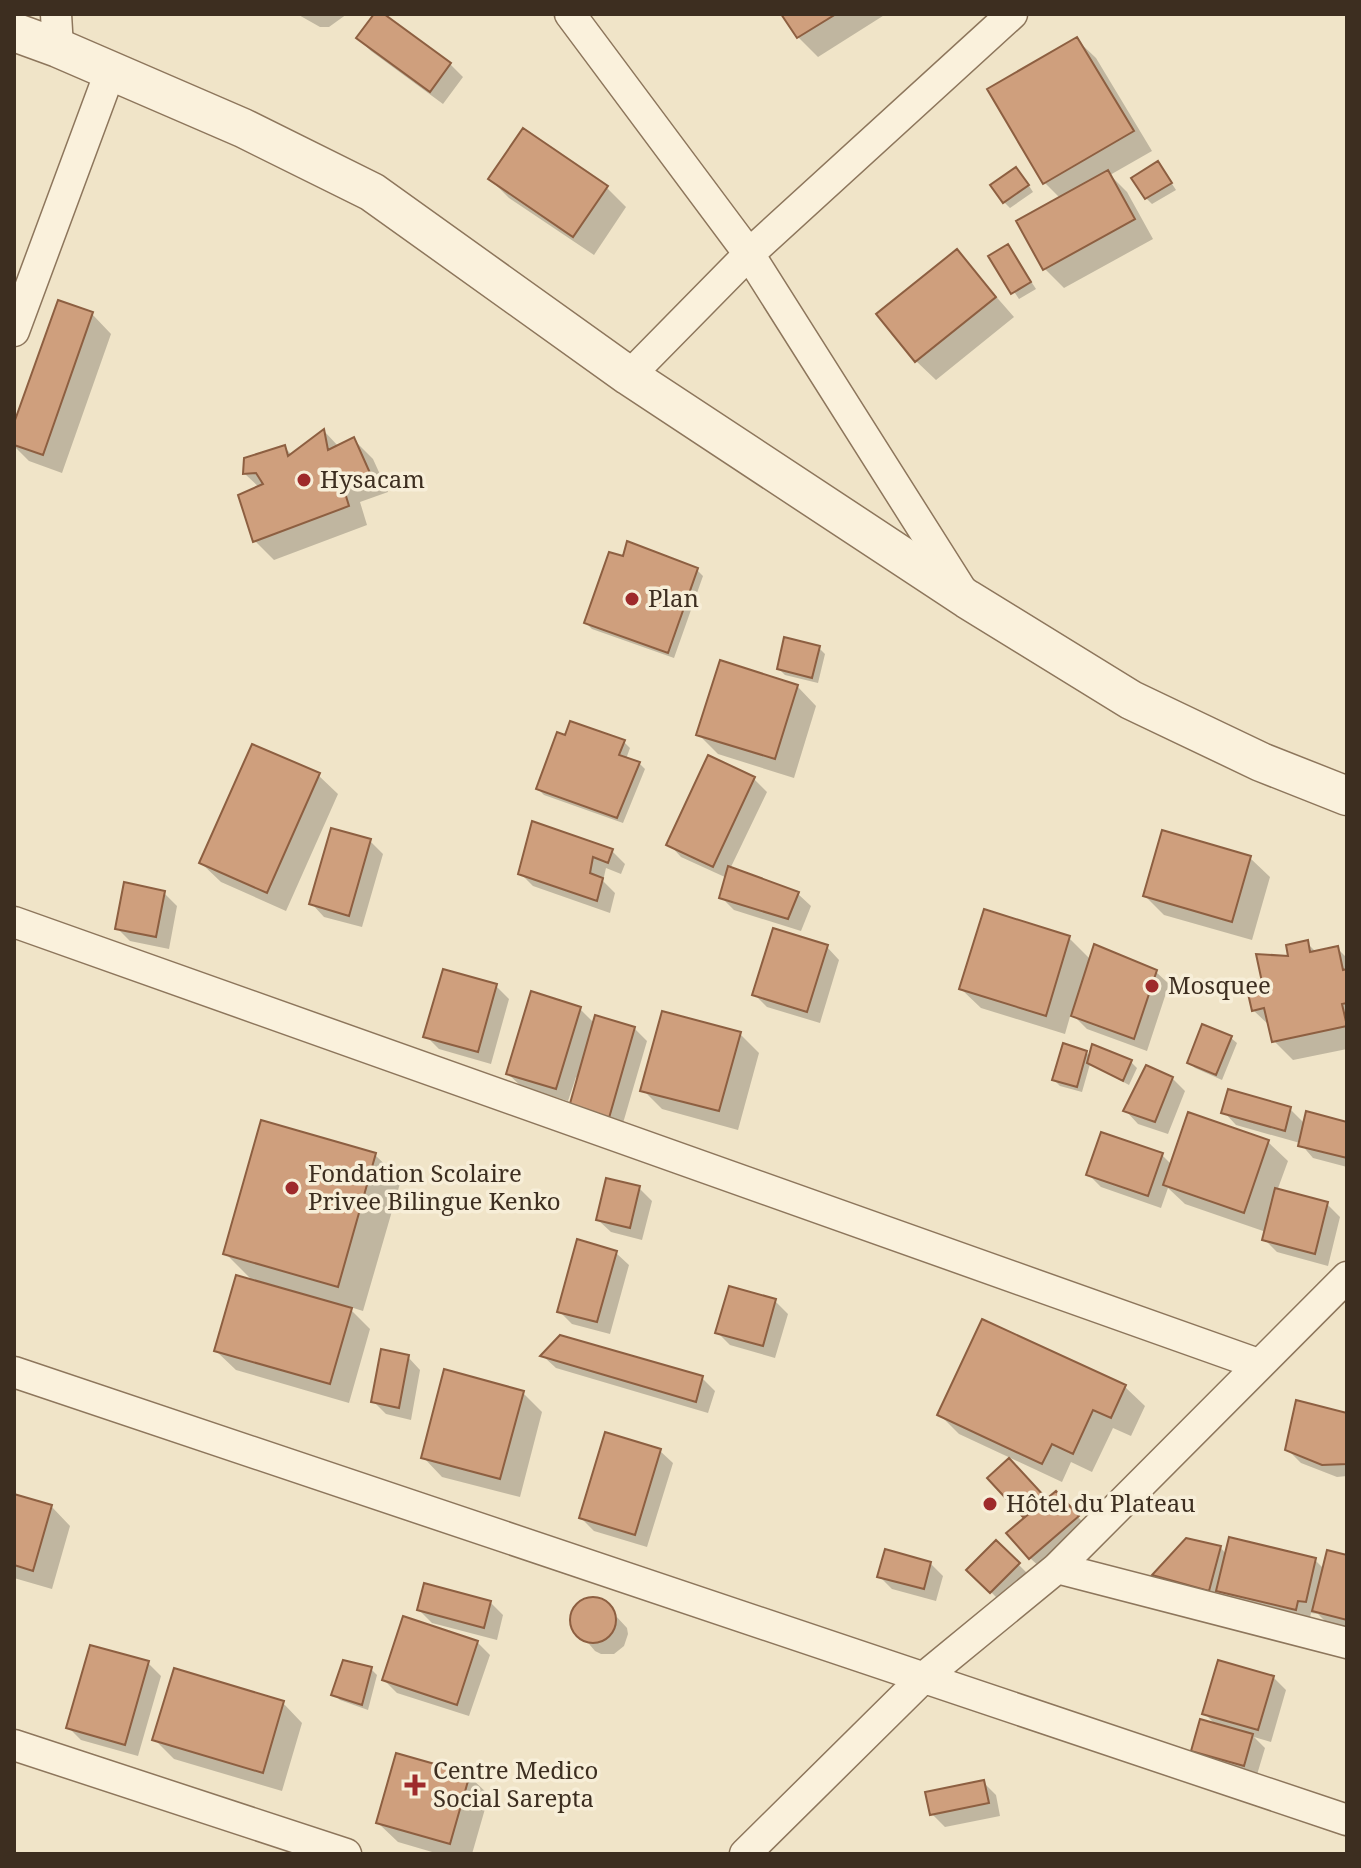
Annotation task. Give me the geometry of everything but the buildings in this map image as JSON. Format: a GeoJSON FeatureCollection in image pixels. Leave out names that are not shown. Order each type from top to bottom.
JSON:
{"type":"FeatureCollection","features":[{"type":"Feature","properties":{"kind":"street"},"geometry":{"type":"LineString","coordinates":[[570,14],[749,254],[967,599]]}},
{"type":"Feature","properties":{"kind":"street"},"geometry":{"type":"LineString","coordinates":[[629,376],[749,254],[1012,14]]}},
{"type":"Feature","properties":{"kind":"street"},"geometry":{"type":"LineString","coordinates":[[14,32],[57,31],[110,72],[243,128],[372,192],[629,376],[967,599],[1131,700],[1261,762],[1347,796]]}},
{"type":"Feature","properties":{"kind":"street"},"geometry":{"type":"LineString","coordinates":[[14,331],[110,72]]}},
{"type":"Feature","properties":{"kind":"street"},"geometry":{"type":"LineString","coordinates":[[14,922],[1258,1364]]}},
{"type":"Feature","properties":{"kind":"street"},"geometry":{"type":"LineString","coordinates":[[745,1854],[923,1678],[1057,1568],[1347,1277]]}},
{"type":"Feature","properties":{"kind":"street"},"geometry":{"type":"LineString","coordinates":[[14,1372],[1347,1820]]}},
{"type":"Feature","properties":{"kind":"street"},"geometry":{"type":"LineString","coordinates":[[1057,1568],[1347,1643]]}},
{"type":"Feature","properties":{"kind":"street"},"geometry":{"type":"LineString","coordinates":[[14,1745],[346,1854]]}},
{"type":"Feature","properties":{"kind":"place","name":"Hysacam"},"geometry":{"type":"Point","coordinates":[304,480]}},
{"type":"Feature","properties":{"kind":"place","name":"Plan"},"geometry":{"type":"Point","coordinates":[632,599]}},
{"type":"Feature","properties":{"kind":"place","name":"Mosquee"},"geometry":{"type":"Point","coordinates":[1152,986]}},
{"type":"Feature","properties":{"kind":"place","name":"Fondation Scolaire Privee Bilingue Kenko"},"geometry":{"type":"Point","coordinates":[292,1188]}},
{"type":"Feature","properties":{"kind":"place","name":"Hôtel du Plateau"},"geometry":{"type":"Point","coordinates":[990,1504]}},
{"type":"Feature","properties":{"kind":"place","name":"Centre Medico Social Sarepta"},"geometry":{"type":"Point","coordinates":[415,1785]}}]}
